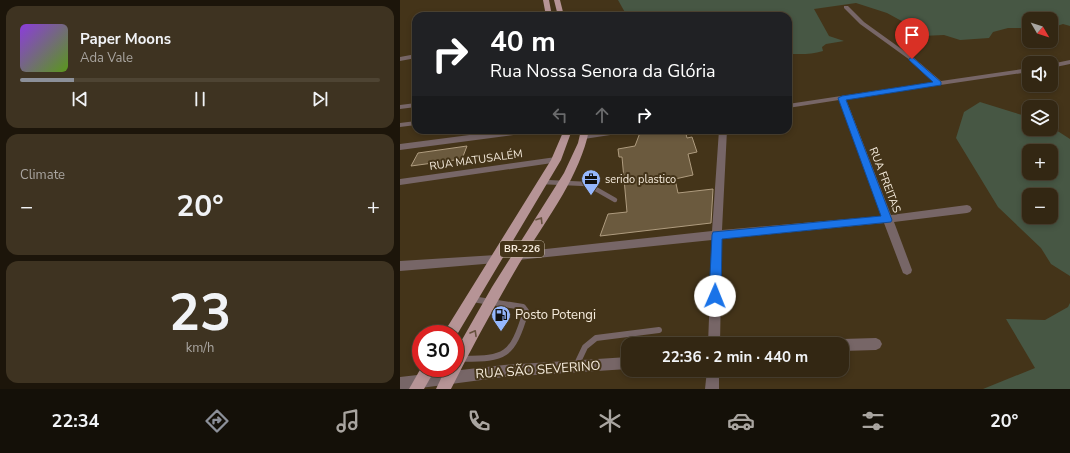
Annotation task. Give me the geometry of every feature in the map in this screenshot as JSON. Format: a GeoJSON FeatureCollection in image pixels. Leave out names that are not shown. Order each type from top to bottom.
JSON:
{"type":"FeatureCollection","features":[{"type":"Feature","properties":{"kind":"main road"},"geometry":{"type":"LineString","coordinates":[[546,0],[548,12]]}},
{"type":"Feature","properties":{"kind":"main road"},"geometry":{"type":"LineString","coordinates":[[557,0],[560,12]]}},
{"type":"Feature","properties":{"kind":"main road","name":"BR-226"},"geometry":{"type":"LineString","coordinates":[[455,325],[556,160],[566,134]]}},
{"type":"Feature","properties":{"kind":"main road","name":"BR-226"},"geometry":{"type":"LineString","coordinates":[[464,350],[578,156],[585,134]]}},
{"type":"Feature","properties":{"kind":"main road"},"geometry":{"type":"LineString","coordinates":[[418,386],[424,377]]}},
{"type":"Feature","properties":{"kind":"street"},"geometry":{"type":"LineString","coordinates":[[846,7],[862,23],[912,59],[939,83]]}},
{"type":"Feature","properties":{"kind":"street"},"geometry":{"type":"LineString","coordinates":[[400,59],[412,57]]}},
{"type":"Feature","properties":{"kind":"street"},"geometry":{"type":"LineString","coordinates":[[1058,65],[1070,62]]}},
{"type":"Feature","properties":{"kind":"street"},"geometry":{"type":"LineString","coordinates":[[792,105],[1022,71]]}},
{"type":"Feature","properties":{"kind":"street","name":"RUA FREITAS"},"geometry":{"type":"LineString","coordinates":[[842,98],[907,270]]}},
{"type":"Feature","properties":{"kind":"street"},"geometry":{"type":"LineString","coordinates":[[400,107],[412,106]]}},
{"type":"Feature","properties":{"kind":"street"},"geometry":{"type":"LineString","coordinates":[[400,125],[412,124]]}},
{"type":"Feature","properties":{"kind":"street"},"geometry":{"type":"LineString","coordinates":[[400,147],[498,134]]}},
{"type":"Feature","properties":{"kind":"street"},"geometry":{"type":"LineString","coordinates":[[714,337],[717,235],[723,134]]}},
{"type":"Feature","properties":{"kind":"street","name":"RUA MATUSALÉM"},"geometry":{"type":"LineString","coordinates":[[400,182],[556,160]]}},
{"type":"Feature","properties":{"kind":"street"},"geometry":{"type":"LineString","coordinates":[[518,256],[717,235],[887,220],[968,209]]}},
{"type":"Feature","properties":{"kind":"street"},"geometry":{"type":"LineString","coordinates":[[400,266],[496,258]]}},
{"type":"Feature","properties":{"kind":"street"},"geometry":{"type":"LineString","coordinates":[[849,345],[876,344]]}},
{"type":"Feature","properties":{"kind":"street","name":"RUA SÃO SEVERINO"},"geometry":{"type":"LineString","coordinates":[[464,370],[504,371],[621,364]]}},
{"type":"Feature","properties":{"kind":"street","name":"RUA SÃO SEVERINO"},"geometry":{"type":"LineString","coordinates":[[400,384],[418,386],[437,377]]}},
{"type":"Feature","properties":{"kind":"street"},"geometry":{"type":"LineString","coordinates":[[712,389],[713,377]]}},
{"type":"Feature","properties":{"kind":"lane"},"geometry":{"type":"LineString","coordinates":[[543,182],[587,184],[615,200]]}},
{"type":"Feature","properties":{"kind":"lane"},"geometry":{"type":"LineString","coordinates":[[464,367],[498,358],[508,352],[513,345],[526,311],[523,307],[471,299]]}},
{"type":"Feature","properties":{"kind":"lane"},"geometry":{"type":"LineString","coordinates":[[576,367],[584,347],[596,338],[659,330]]}},
{"type":"Feature","properties":{"kind":"green space"},"geometry":{"type":"Polygon","coordinates":[[[618,0],[1070,0],[1070,26],[1063,24],[1058,26],[1058,12],[1022,12],[1022,28],[1008,28],[993,32],[989,38],[960,40],[944,35],[922,36],[909,25],[887,13],[856,3],[814,9],[829,36],[844,41],[826,44],[822,47],[823,51],[819,52],[792,54],[792,12],[625,12],[618,0]]]}},
{"type":"Feature","properties":{"kind":"green space"},"geometry":{"type":"Polygon","coordinates":[[[980,102],[1022,115],[1022,136],[1058,136],[1058,131],[1070,139],[1070,276],[1051,264],[1041,248],[998,207],[956,138],[964,112],[980,102]]]}},
{"type":"Feature","properties":{"kind":"green space"},"geometry":{"type":"Polygon","coordinates":[[[1070,303],[1070,389],[983,389],[1035,368],[1006,319],[1045,320],[1068,307],[1070,303]]]}},
{"type":"Feature","properties":{"kind":"building"},"geometry":{"type":"Polygon","coordinates":[[[640,134],[686,134],[687,138],[692,137],[697,152],[688,154],[693,175],[675,179],[678,193],[713,189],[711,223],[600,236],[608,214],[627,212],[622,157],[619,157],[618,149],[635,146],[640,134]]]}},
{"type":"Feature","properties":{"kind":"building"},"geometry":{"type":"Polygon","coordinates":[[[467,146],[462,159],[411,166],[418,153],[467,146]]]}},
{"type":"Feature","properties":{"kind":"place","name":"serido plastico"},"geometry":{"type":"Point","coordinates":[591,196]}},
{"type":"Feature","properties":{"kind":"place","name":"Posto Potengi"},"geometry":{"type":"Point","coordinates":[501,332]}},
{"type":"Feature","properties":{"kind":"route"},"geometry":{"type":"LineString","coordinates":[[715,296],[717,235],[887,220],[842,98],[939,83],[912,59]]}}]}
